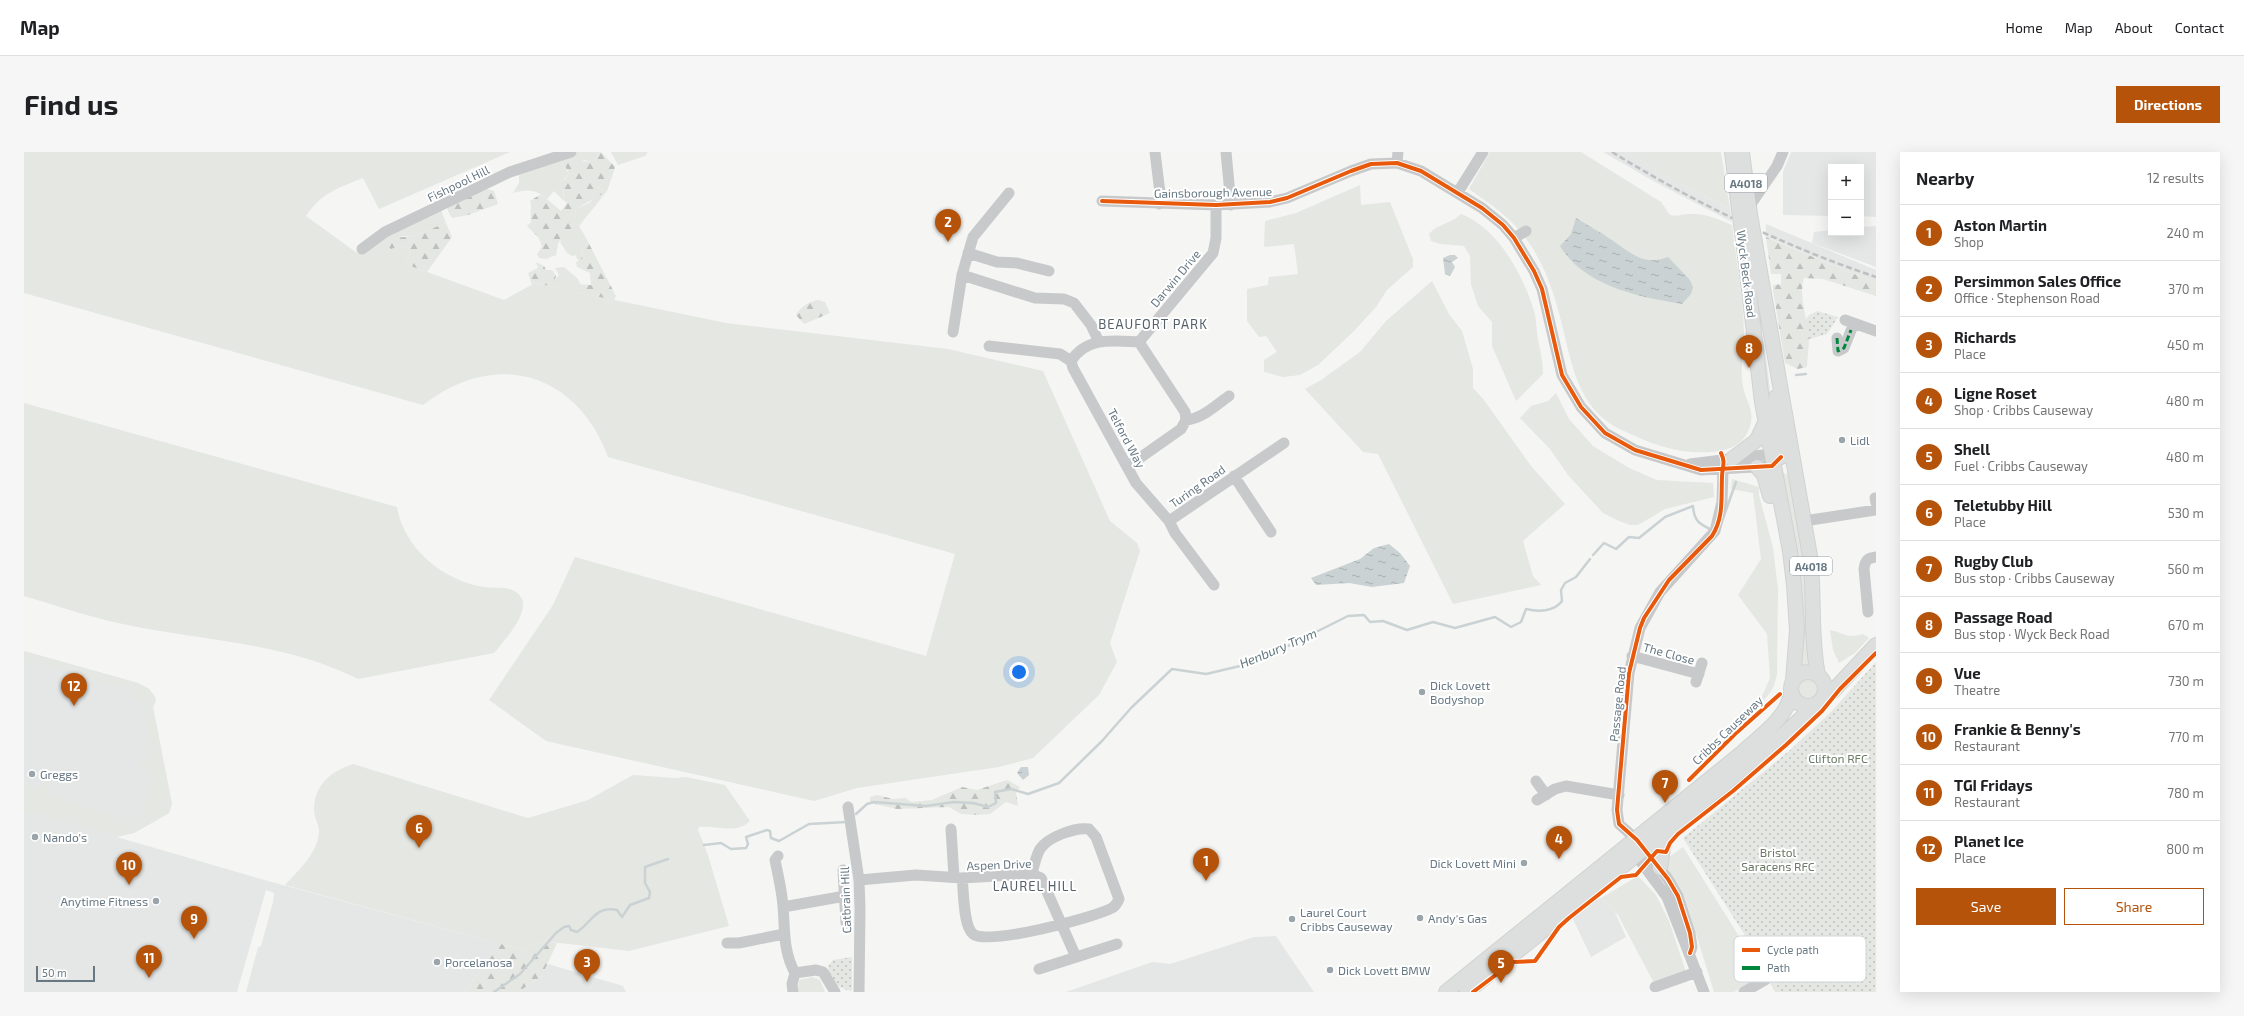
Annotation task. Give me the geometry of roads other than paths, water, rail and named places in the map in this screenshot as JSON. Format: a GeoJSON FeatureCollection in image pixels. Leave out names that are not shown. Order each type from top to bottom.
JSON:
{"type":"FeatureCollection","features":[{"type":"Feature","properties":{"kind":"main road","name":"Wyck Beck Road"},"geometry":{"type":"LineString","coordinates":[[1732,152],[1746,210]]}},
{"type":"Feature","properties":{"kind":"main road","name":"Wyck Beck Road"},"geometry":{"type":"LineString","coordinates":[[1742,152],[1765,423],[1804,521],[1813,581],[1815,661],[1819,676]]}},
{"type":"Feature","properties":{"kind":"main road","name":"Wyck Beck Road"},"geometry":{"type":"LineString","coordinates":[[1749,241],[1778,374],[1779,460],[1796,606],[1792,687]]}},
{"type":"Feature","properties":{"kind":"main road"},"geometry":{"type":"LineString","coordinates":[[1732,459],[1757,440],[1765,423]]}},
{"type":"Feature","properties":{"kind":"main road"},"geometry":{"type":"LineString","coordinates":[[1757,467],[1764,476],[1788,543]]}},
{"type":"Feature","properties":{"kind":"main road","name":"Cribbs Causeway"},"geometry":{"type":"LineString","coordinates":[[1467,992],[1564,912],[1643,853],[1671,828],[1770,747],[1832,691],[1876,645]]}},
{"type":"Feature","properties":{"kind":"main road"},"geometry":{"type":"LineString","coordinates":[[1819,676],[1825,685],[1821,700],[1808,707],[1802,706],[1794,699],[1792,687],[1801,673],[1807,672],[1832,679],[1846,676]]}},
{"type":"Feature","properties":{"kind":"main road","name":"Cribbs Causeway"},"geometry":{"type":"LineString","coordinates":[[1446,992],[1643,853],[1743,752],[1773,724],[1787,706],[1792,687]]}},
{"type":"Feature","properties":{"kind":"main road","name":"Cribbs Causeway"},"geometry":{"type":"LineString","coordinates":[[1643,853],[1663,848],[1671,828]]}},
{"type":"Feature","properties":{"kind":"street","name":"Fishpool Hill"},"geometry":{"type":"LineString","coordinates":[[362,249],[386,232],[510,172],[571,152]]}},
{"type":"Feature","properties":{"kind":"street"},"geometry":{"type":"LineString","coordinates":[[1155,152],[1160,193],[1159,204]]}},
{"type":"Feature","properties":{"kind":"street"},"geometry":{"type":"LineString","coordinates":[[1226,152],[1231,205]]}},
{"type":"Feature","properties":{"kind":"street"},"geometry":{"type":"LineString","coordinates":[[1462,195],[1483,152]]}},
{"type":"Feature","properties":{"kind":"street"},"geometry":{"type":"LineString","coordinates":[[1746,210],[1773,172],[1783,152]]}},
{"type":"Feature","properties":{"kind":"street","name":"Gainsborough Avenue"},"geometry":{"type":"LineString","coordinates":[[1102,201],[1216,205],[1277,201],[1364,166],[1398,157],[1462,195],[1503,225],[1514,238],[1534,271],[1542,289],[1562,375],[1581,407],[1600,428],[1618,442],[1649,456],[1685,464],[1701,470],[1757,467],[1779,460]]}},
{"type":"Feature","properties":{"kind":"street"},"geometry":{"type":"LineString","coordinates":[[953,332],[962,275],[973,237],[1008,193]]}},
{"type":"Feature","properties":{"kind":"street","name":"Darwin Drive"},"geometry":{"type":"LineString","coordinates":[[1139,342],[1213,253],[1216,238],[1216,205]]}},
{"type":"Feature","properties":{"kind":"street"},"geometry":{"type":"LineString","coordinates":[[1514,238],[1526,231]]}},
{"type":"Feature","properties":{"kind":"street"},"geometry":{"type":"LineString","coordinates":[[968,253],[997,262],[1017,263],[1049,271]]}},
{"type":"Feature","properties":{"kind":"street"},"geometry":{"type":"LineString","coordinates":[[962,275],[1035,298],[1064,299],[1074,303],[1091,325],[1098,340]]}},
{"type":"Feature","properties":{"kind":"street"},"geometry":{"type":"LineString","coordinates":[[1837,338],[1838,351],[1844,348],[1849,321],[1876,331]]}},
{"type":"Feature","properties":{"kind":"street"},"geometry":{"type":"LineString","coordinates":[[989,346],[1060,354],[1071,361],[1076,354],[1098,340],[1139,342],[1185,412],[1186,420],[1181,429],[1127,466]]}},
{"type":"Feature","properties":{"kind":"street","name":"Telford Way"},"geometry":{"type":"LineString","coordinates":[[1071,361],[1072,368],[1136,483],[1169,521]]}},
{"type":"Feature","properties":{"kind":"street"},"geometry":{"type":"LineString","coordinates":[[1186,420],[1193,420],[1202,415],[1229,396]]}},
{"type":"Feature","properties":{"kind":"street","name":"Turing Road"},"geometry":{"type":"LineString","coordinates":[[1214,585],[1175,533],[1169,521],[1284,443]]}},
{"type":"Feature","properties":{"kind":"street","name":"Gainsborough Avenue"},"geometry":{"type":"LineString","coordinates":[[1685,464],[1763,455],[1779,460]]}},
{"type":"Feature","properties":{"kind":"street","name":"Passage Road"},"geometry":{"type":"LineString","coordinates":[[1643,853],[1617,820],[1632,656],[1644,618],[1660,592],[1716,528],[1722,502],[1723,470]]}},
{"type":"Feature","properties":{"kind":"street"},"geometry":{"type":"LineString","coordinates":[[1234,476],[1271,532]]}},
{"type":"Feature","properties":{"kind":"street"},"geometry":{"type":"LineString","coordinates":[[1804,521],[1876,510]]}},
{"type":"Feature","properties":{"kind":"street"},"geometry":{"type":"LineString","coordinates":[[1868,612],[1864,569],[1865,562],[1869,558],[1876,556]]}},
{"type":"Feature","properties":{"kind":"street","name":"The Close"},"geometry":{"type":"LineString","coordinates":[[1632,656],[1697,678],[1702,663]]}},
{"type":"Feature","properties":{"kind":"street"},"geometry":{"type":"LineString","coordinates":[[1536,781],[1542,798],[1566,786],[1619,794]]}},
{"type":"Feature","properties":{"kind":"street","name":"Catbrain Hill"},"geometry":{"type":"LineString","coordinates":[[848,807],[859,880],[859,992]]}},
{"type":"Feature","properties":{"kind":"street","name":"Aspen Drive"},"geometry":{"type":"LineString","coordinates":[[951,829],[958,878],[1032,874],[1041,878],[1063,924],[1076,957]]}},
{"type":"Feature","properties":{"kind":"street"},"geometry":{"type":"LineString","coordinates":[[859,880],[916,875],[958,878],[966,921],[970,930],[977,937],[983,938],[1003,936],[1063,924],[1112,908],[1119,899],[1096,836],[1089,829],[1074,830],[1046,842],[1040,849],[1032,874]]}},
{"type":"Feature","properties":{"kind":"street"},"geometry":{"type":"LineString","coordinates":[[1643,853],[1678,896],[1690,933],[1692,947],[1690,953]]}},
{"type":"Feature","properties":{"kind":"street"},"geometry":{"type":"LineString","coordinates":[[1643,853],[1667,897],[1687,952],[1690,953],[1704,992]]}},
{"type":"Feature","properties":{"kind":"street"},"geometry":{"type":"LineString","coordinates":[[778,856],[776,860],[783,907],[784,934],[788,960],[795,973],[792,984],[793,992]]}},
{"type":"Feature","properties":{"kind":"street"},"geometry":{"type":"LineString","coordinates":[[843,870],[846,923]]}},
{"type":"Feature","properties":{"kind":"street"},"geometry":{"type":"LineString","coordinates":[[783,907],[845,896]]}},
{"type":"Feature","properties":{"kind":"street"},"geometry":{"type":"LineString","coordinates":[[727,943],[739,943],[784,934]]}},
{"type":"Feature","properties":{"kind":"street"},"geometry":{"type":"LineString","coordinates":[[1039,969],[1117,944]]}},
{"type":"Feature","properties":{"kind":"street"},"geometry":{"type":"LineString","coordinates":[[795,973],[816,970],[823,972],[834,992]]}},
{"type":"Feature","properties":{"kind":"street"},"geometry":{"type":"LineString","coordinates":[[1655,987],[1697,972]]}},
{"type":"Feature","properties":{"kind":"street"},"geometry":{"type":"LineString","coordinates":[[1744,992],[1761,986]]}},
{"type":"Feature","properties":{"kind":"water"},"geometry":{"type":"Polygon","coordinates":[[[1576,218],[1602,233],[1637,257],[1659,260],[1668,257],[1689,279],[1693,287],[1691,294],[1682,304],[1648,298],[1614,287],[1583,271],[1570,260],[1560,246],[1571,234],[1576,218]]]}},
{"type":"Feature","properties":{"kind":"water"},"geometry":{"type":"Polygon","coordinates":[[[1450,255],[1455,255],[1458,258],[1452,262],[1455,267],[1450,276],[1445,274],[1443,258],[1450,255]]]}},
{"type":"Feature","properties":{"kind":"water"},"geometry":{"type":"Polygon","coordinates":[[[1389,544],[1400,553],[1410,566],[1404,583],[1372,587],[1349,583],[1316,585],[1311,578],[1360,559],[1374,548],[1389,544]]]}},
{"type":"Feature","properties":{"kind":"water"},"geometry":{"type":"Polygon","coordinates":[[[1021,767],[1028,767],[1029,775],[1023,780],[1017,773],[1021,767]]]}},
{"type":"Feature","properties":{"kind":"waterway"},"geometry":{"type":"LineString","coordinates":[[1796,375],[1806,374]]}},
{"type":"Feature","properties":{"kind":"waterway"},"geometry":{"type":"LineString","coordinates":[[1720,527],[1736,482]]}},
{"type":"Feature","properties":{"kind":"waterway","name":"Henbury Trym"},"geometry":{"type":"LineString","coordinates":[[1593,555],[1604,543],[1616,549],[1629,537],[1639,538],[1665,517],[1693,506],[1696,519],[1704,526],[1712,530]]}},
{"type":"Feature","properties":{"kind":"waterway","name":"Henbury Trym"},"geometry":{"type":"LineString","coordinates":[[856,814],[867,804],[874,802],[926,806],[954,802],[973,803],[988,807],[996,803],[995,792],[1011,789],[1028,794],[1059,783],[1102,741],[1131,708],[1172,669],[1206,674],[1240,666],[1290,645],[1348,616],[1364,615],[1370,622],[1383,621],[1407,630],[1433,622],[1455,628],[1495,617],[1511,627],[1521,622],[1526,609],[1536,611],[1546,610],[1559,605],[1562,601],[1561,590],[1565,583],[1576,577],[1590,559]]}},
{"type":"Feature","properties":{"kind":"waterway"},"geometry":{"type":"LineString","coordinates":[[704,845],[721,843],[731,849],[746,848],[748,844],[746,837],[767,830],[770,831],[771,838],[779,841],[809,824],[847,822]]}},
{"type":"Feature","properties":{"kind":"waterway"},"geometry":{"type":"LineString","coordinates":[[494,992],[520,974],[556,933],[564,927],[569,926],[571,930],[577,932],[594,916],[604,910],[617,910],[622,917],[630,905],[649,898],[650,892],[645,883],[645,867],[668,859]]}},
{"type":"Feature","properties":{"kind":"railway"},"geometry":{"type":"LineString","coordinates":[[1612,152],[1675,189],[1741,222],[1808,252],[1876,277]]}},
{"type":"Feature","properties":{"kind":"place","name":"Persimmon Sales Office"},"geometry":{"type":"Point","coordinates":[948,242]}},
{"type":"Feature","properties":{"kind":"place","name":"Passage Road"},"geometry":{"type":"Point","coordinates":[1749,368]}},
{"type":"Feature","properties":{"kind":"place","name":"Lidl"},"geometry":{"type":"Point","coordinates":[1842,440]}},
{"type":"Feature","properties":{"kind":"place","name":"Dick Lovett Bodyshop"},"geometry":{"type":"Point","coordinates":[1422,692]}},
{"type":"Feature","properties":{"kind":"place","name":"Planet Ice"},"geometry":{"type":"Point","coordinates":[74,706]}},
{"type":"Feature","properties":{"kind":"place","name":"Greggs"},"geometry":{"type":"Point","coordinates":[32,774]}},
{"type":"Feature","properties":{"kind":"place","name":"Rugby Club"},"geometry":{"type":"Point","coordinates":[1665,803]}},
{"type":"Feature","properties":{"kind":"place","name":"Nando's"},"geometry":{"type":"Point","coordinates":[35,837]}},
{"type":"Feature","properties":{"kind":"place","name":"Teletubby Hill"},"geometry":{"type":"Point","coordinates":[419,848]}},
{"type":"Feature","properties":{"kind":"place","name":"Ligne Roset"},"geometry":{"type":"Point","coordinates":[1559,859]}},
{"type":"Feature","properties":{"kind":"place","name":"Dick Lovett Mini"},"geometry":{"type":"Point","coordinates":[1524,863]}},
{"type":"Feature","properties":{"kind":"place","name":"Aston Martin"},"geometry":{"type":"Point","coordinates":[1206,881]}},
{"type":"Feature","properties":{"kind":"place","name":"Frankie & Benny's"},"geometry":{"type":"Point","coordinates":[129,885]}},
{"type":"Feature","properties":{"kind":"place","name":"Anytime Fitness"},"geometry":{"type":"Point","coordinates":[156,901]}},
{"type":"Feature","properties":{"kind":"place","name":"Andy's Gas"},"geometry":{"type":"Point","coordinates":[1420,918]}},
{"type":"Feature","properties":{"kind":"place","name":"Laurel Court Cribbs Causeway"},"geometry":{"type":"Point","coordinates":[1292,919]}},
{"type":"Feature","properties":{"kind":"place","name":"Vue"},"geometry":{"type":"Point","coordinates":[194,939]}},
{"type":"Feature","properties":{"kind":"place","name":"Porcelanosa"},"geometry":{"type":"Point","coordinates":[437,962]}},
{"type":"Feature","properties":{"kind":"place","name":"Dick Lovett BMW"},"geometry":{"type":"Point","coordinates":[1330,970]}},
{"type":"Feature","properties":{"kind":"place","name":"TGI Fridays"},"geometry":{"type":"Point","coordinates":[149,978]}},
{"type":"Feature","properties":{"kind":"place","name":"Richards"},"geometry":{"type":"Point","coordinates":[587,982]}},
{"type":"Feature","properties":{"kind":"place","name":"Shell"},"geometry":{"type":"Point","coordinates":[1501,983]}},
{"type":"Feature","properties":{"kind":"district","name":"BEAUFORT PARK"},"geometry":{"type":"Point","coordinates":[1153,324]}},
{"type":"Feature","properties":{"kind":"district","name":"LAUREL HILL"},"geometry":{"type":"Point","coordinates":[1035,886]}},
{"type":"Feature","properties":{"kind":"park label","name":"Clifton RFC"},"geometry":{"type":"Point","coordinates":[1838,758]}},
{"type":"Feature","properties":{"kind":"park label","name":"Bristol Saracens RFC"},"geometry":{"type":"Point","coordinates":[1778,859]}}]}
